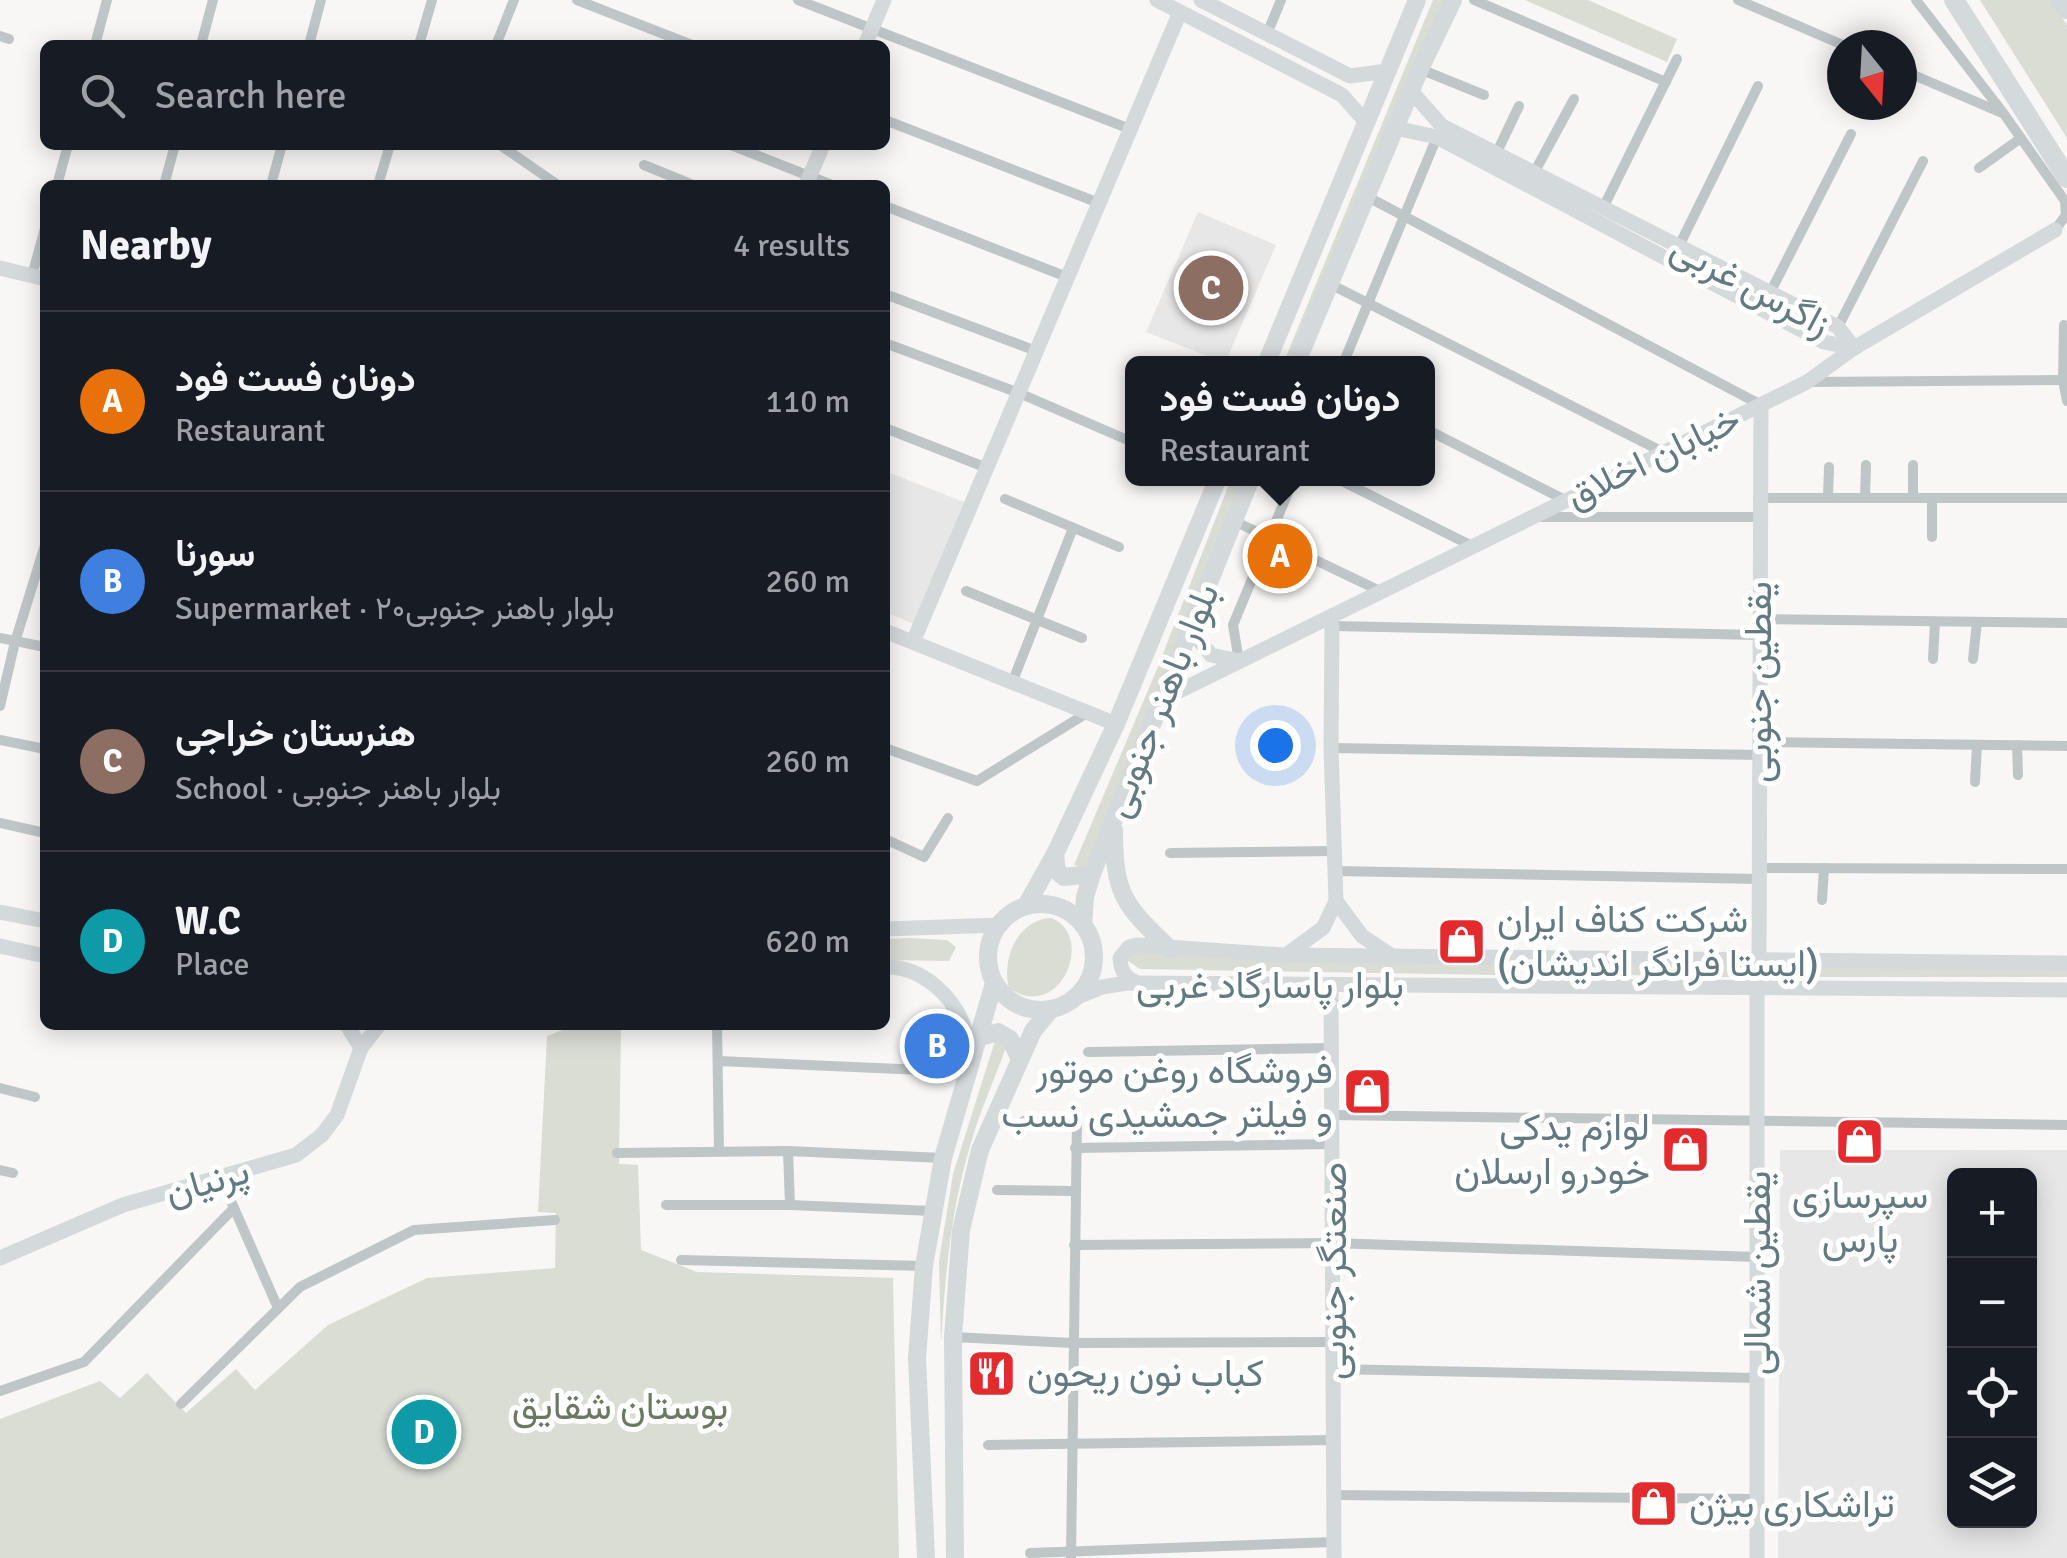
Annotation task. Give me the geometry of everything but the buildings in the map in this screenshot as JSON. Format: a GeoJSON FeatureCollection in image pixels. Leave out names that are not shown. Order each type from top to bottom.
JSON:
{"type":"FeatureCollection","features":[{"type":"Feature","properties":{"kind":"highway"},"geometry":{"type":"LineString","coordinates":[[1954,0],[2067,178]]}},
{"type":"Feature","properties":{"kind":"highway"},"geometry":{"type":"LineString","coordinates":[[1964,0],[1988,52]]}},
{"type":"Feature","properties":{"kind":"main road"},"geometry":{"type":"LineString","coordinates":[[1269,356],[1418,0]]}},
{"type":"Feature","properties":{"kind":"main road"},"geometry":{"type":"LineString","coordinates":[[1300,356],[1420,69],[1453,0]]}},
{"type":"Feature","properties":{"kind":"main road","name":"بلوار باهنر جنوبی"},"geometry":{"type":"LineString","coordinates":[[1026,906],[1116,724],[1215,486]]}},
{"type":"Feature","properties":{"kind":"main road","name":"بلوار باهنر جنوبی"},"geometry":{"type":"LineString","coordinates":[[1083,925],[1092,874],[1248,486]]}},
{"type":"Feature","properties":{"kind":"main road"},"geometry":{"type":"LineString","coordinates":[[1114,818],[1114,874],[1124,899],[1170,949]]}},
{"type":"Feature","properties":{"kind":"main road"},"geometry":{"type":"LineString","coordinates":[[1055,854],[1057,872],[1064,877],[1092,874]]}},
{"type":"Feature","properties":{"kind":"main road"},"geometry":{"type":"LineString","coordinates":[[955,1558],[953,1337],[961,1230],[980,1150],[1033,1031],[1051,1009],[1075,998],[1085,987],[1094,959],[1083,925],[1056,906],[1026,906],[999,925],[988,954],[994,983],[1002,994],[1024,1008],[1051,1009]]}},
{"type":"Feature","properties":{"kind":"main road"},"geometry":{"type":"LineString","coordinates":[[926,1558],[917,1358],[924,1266],[942,1158],[994,983]]}},
{"type":"Feature","properties":{"kind":"main road"},"geometry":{"type":"LineString","coordinates":[[978,1038],[998,1032],[1010,1039],[1020,1058]]}},
{"type":"Feature","properties":{"kind":"street"},"geometry":{"type":"LineString","coordinates":[[96,40],[107,0]]}},
{"type":"Feature","properties":{"kind":"street"},"geometry":{"type":"LineString","coordinates":[[202,40],[213,0]]}},
{"type":"Feature","properties":{"kind":"street"},"geometry":{"type":"LineString","coordinates":[[310,40],[321,0]]}},
{"type":"Feature","properties":{"kind":"street"},"geometry":{"type":"LineString","coordinates":[[420,40],[432,0]]}},
{"type":"Feature","properties":{"kind":"street"},"geometry":{"type":"LineString","coordinates":[[498,40],[514,0]]}},
{"type":"Feature","properties":{"kind":"street"},"geometry":{"type":"LineString","coordinates":[[576,0],[679,40]]}},
{"type":"Feature","properties":{"kind":"street"},"geometry":{"type":"LineString","coordinates":[[798,0],[1130,128]]}},
{"type":"Feature","properties":{"kind":"street"},"geometry":{"type":"LineString","coordinates":[[867,40],[884,0]]}},
{"type":"Feature","properties":{"kind":"street"},"geometry":{"type":"LineString","coordinates":[[1157,0],[1342,96],[1366,122]]}},
{"type":"Feature","properties":{"kind":"street"},"geometry":{"type":"LineString","coordinates":[[1202,0],[1350,76],[1388,71]]}},
{"type":"Feature","properties":{"kind":"street"},"geometry":{"type":"LineString","coordinates":[[1267,34],[1281,0]]}},
{"type":"Feature","properties":{"kind":"street"},"geometry":{"type":"LineString","coordinates":[[1474,0],[1666,82]]}},
{"type":"Feature","properties":{"kind":"street"},"geometry":{"type":"LineString","coordinates":[[1738,0],[1827,39]]}},
{"type":"Feature","properties":{"kind":"street"},"geometry":{"type":"LineString","coordinates":[[1916,0],[2065,201],[2066,215],[2055,230]]}},
{"type":"Feature","properties":{"kind":"street"},"geometry":{"type":"LineString","coordinates":[[913,642],[1180,12]]}},
{"type":"Feature","properties":{"kind":"street"},"geometry":{"type":"LineString","coordinates":[[1603,208],[1677,59]]}},
{"type":"Feature","properties":{"kind":"street"},"geometry":{"type":"LineString","coordinates":[[1420,69],[1484,94]]}},
{"type":"Feature","properties":{"kind":"street"},"geometry":{"type":"LineString","coordinates":[[1342,96],[1351,90],[1350,76]]}},
{"type":"Feature","properties":{"kind":"street"},"geometry":{"type":"LineString","coordinates":[[1917,76],[2004,114]]}},
{"type":"Feature","properties":{"kind":"street"},"geometry":{"type":"LineString","coordinates":[[1678,246],[1758,86]]}},
{"type":"Feature","properties":{"kind":"street","name":"زاگرس غربی"},"geometry":{"type":"LineString","coordinates":[[1411,91],[1439,132],[1824,342],[1854,348]]}},
{"type":"Feature","properties":{"kind":"street"},"geometry":{"type":"LineString","coordinates":[[1534,173],[1574,99]]}},
{"type":"Feature","properties":{"kind":"street"},"geometry":{"type":"LineString","coordinates":[[1496,154],[1519,106]]}},
{"type":"Feature","properties":{"kind":"street"},"geometry":{"type":"LineString","coordinates":[[890,122],[1099,203]]}},
{"type":"Feature","properties":{"kind":"street","name":"زاگرس غربی"},"geometry":{"type":"LineString","coordinates":[[1396,128],[1439,132],[1496,154],[1838,327],[1854,348]]}},
{"type":"Feature","properties":{"kind":"street"},"geometry":{"type":"LineString","coordinates":[[1346,356],[1439,132]]}},
{"type":"Feature","properties":{"kind":"street"},"geometry":{"type":"LineString","coordinates":[[1770,292],[1850,134]]}},
{"type":"Feature","properties":{"kind":"street"},"geometry":{"type":"LineString","coordinates":[[1979,168],[2021,138]]}},
{"type":"Feature","properties":{"kind":"street"},"geometry":{"type":"LineString","coordinates":[[58,180],[67,150]]}},
{"type":"Feature","properties":{"kind":"street"},"geometry":{"type":"LineString","coordinates":[[165,180],[173,150]]}},
{"type":"Feature","properties":{"kind":"street"},"geometry":{"type":"LineString","coordinates":[[273,180],[281,150]]}},
{"type":"Feature","properties":{"kind":"street"},"geometry":{"type":"LineString","coordinates":[[380,180],[388,150]]}},
{"type":"Feature","properties":{"kind":"street"},"geometry":{"type":"LineString","coordinates":[[507,150],[551,180]]}},
{"type":"Feature","properties":{"kind":"street"},"geometry":{"type":"LineString","coordinates":[[741,150],[808,180],[821,150]]}},
{"type":"Feature","properties":{"kind":"street"},"geometry":{"type":"LineString","coordinates":[[1838,327],[1923,161]]}},
{"type":"Feature","properties":{"kind":"street"},"geometry":{"type":"LineString","coordinates":[[644,165],[681,180]]}},
{"type":"Feature","properties":{"kind":"street"},"geometry":{"type":"LineString","coordinates":[[1366,196],[1761,405]]}},
{"type":"Feature","properties":{"kind":"street"},"geometry":{"type":"LineString","coordinates":[[890,208],[1067,277]]}},
{"type":"Feature","properties":{"kind":"street","name":"خیابان اخلاق"},"geometry":{"type":"LineString","coordinates":[[1159,700],[1330,622],[1380,591],[1807,382],[1854,348],[2055,230]]}},
{"type":"Feature","properties":{"kind":"street"},"geometry":{"type":"LineString","coordinates":[[0,268],[38,278]]}},
{"type":"Feature","properties":{"kind":"street"},"geometry":{"type":"LineString","coordinates":[[1330,284],[1664,452]]}},
{"type":"Feature","properties":{"kind":"street"},"geometry":{"type":"LineString","coordinates":[[890,296],[1036,351]]}},
{"type":"Feature","properties":{"kind":"street"},"geometry":{"type":"LineString","coordinates":[[2064,325],[2067,401]]}},
{"type":"Feature","properties":{"kind":"street"},"geometry":{"type":"LineString","coordinates":[[890,345],[1125,439]]}},
{"type":"Feature","properties":{"kind":"street"},"geometry":{"type":"LineString","coordinates":[[1807,382],[2065,380]]}},
{"type":"Feature","properties":{"kind":"street","name":"یقطین جنوبی"},"geometry":{"type":"LineString","coordinates":[[1758,960],[1761,405]]}},
{"type":"Feature","properties":{"kind":"street"},"geometry":{"type":"LineString","coordinates":[[890,430],[987,468]]}},
{"type":"Feature","properties":{"kind":"street"},"geometry":{"type":"LineString","coordinates":[[1435,434],[1566,500]]}},
{"type":"Feature","properties":{"kind":"street"},"geometry":{"type":"LineString","coordinates":[[1865,498],[1866,465]]}},
{"type":"Feature","properties":{"kind":"street"},"geometry":{"type":"LineString","coordinates":[[1912,465],[1912,498]]}},
{"type":"Feature","properties":{"kind":"street"},"geometry":{"type":"LineString","coordinates":[[1828,498],[1829,467]]}},
{"type":"Feature","properties":{"kind":"street"},"geometry":{"type":"LineString","coordinates":[[1190,628],[1211,655],[1238,661],[1233,625],[1291,486]]}},
{"type":"Feature","properties":{"kind":"street"},"geometry":{"type":"LineString","coordinates":[[1352,486],[1472,546]]}},
{"type":"Feature","properties":{"kind":"street"},"geometry":{"type":"LineString","coordinates":[[1758,498],[2067,498]]}},
{"type":"Feature","properties":{"kind":"street"},"geometry":{"type":"LineString","coordinates":[[1932,498],[1932,537]]}},
{"type":"Feature","properties":{"kind":"street"},"geometry":{"type":"LineString","coordinates":[[1006,499],[1119,547]]}},
{"type":"Feature","properties":{"kind":"street"},"geometry":{"type":"LineString","coordinates":[[1530,517],[1758,517]]}},
{"type":"Feature","properties":{"kind":"street"},"geometry":{"type":"LineString","coordinates":[[1234,521],[1380,591]]}},
{"type":"Feature","properties":{"kind":"street"},"geometry":{"type":"LineString","coordinates":[[1012,683],[1073,528]]}},
{"type":"Feature","properties":{"kind":"street"},"geometry":{"type":"LineString","coordinates":[[0,706],[14,642],[40,561]]}},
{"type":"Feature","properties":{"kind":"street"},"geometry":{"type":"LineString","coordinates":[[966,592],[1082,638]]}},
{"type":"Feature","properties":{"kind":"street"},"geometry":{"type":"LineString","coordinates":[[1286,956],[1323,928],[1336,901],[1330,622],[1758,627],[2067,623]]}},
{"type":"Feature","properties":{"kind":"street"},"geometry":{"type":"LineString","coordinates":[[1934,659],[1936,622]]}},
{"type":"Feature","properties":{"kind":"street"},"geometry":{"type":"LineString","coordinates":[[1973,659],[1977,622]]}},
{"type":"Feature","properties":{"kind":"street"},"geometry":{"type":"LineString","coordinates":[[890,633],[1116,724]]}},
{"type":"Feature","properties":{"kind":"street"},"geometry":{"type":"LineString","coordinates":[[0,638],[40,646]]}},
{"type":"Feature","properties":{"kind":"street"},"geometry":{"type":"LineString","coordinates":[[890,750],[977,782],[1087,714]]}},
{"type":"Feature","properties":{"kind":"street"},"geometry":{"type":"LineString","coordinates":[[0,740],[40,748]]}},
{"type":"Feature","properties":{"kind":"street"},"geometry":{"type":"LineString","coordinates":[[1975,782],[1976,745]]}},
{"type":"Feature","properties":{"kind":"street"},"geometry":{"type":"LineString","coordinates":[[2017,745],[2018,775]]}},
{"type":"Feature","properties":{"kind":"street"},"geometry":{"type":"LineString","coordinates":[[1331,748],[2067,746]]}},
{"type":"Feature","properties":{"kind":"street"},"geometry":{"type":"LineString","coordinates":[[890,840],[924,857],[948,818]]}},
{"type":"Feature","properties":{"kind":"street"},"geometry":{"type":"LineString","coordinates":[[0,823],[40,832]]}},
{"type":"Feature","properties":{"kind":"street"},"geometry":{"type":"LineString","coordinates":[[1170,852],[1335,851]]}},
{"type":"Feature","properties":{"kind":"street"},"geometry":{"type":"LineString","coordinates":[[1336,870],[1759,874],[1824,868],[2067,870]]}},
{"type":"Feature","properties":{"kind":"street"},"geometry":{"type":"LineString","coordinates":[[1822,900],[1824,868]]}},
{"type":"Feature","properties":{"kind":"street"},"geometry":{"type":"LineString","coordinates":[[1336,901],[1362,936],[1392,956]]}},
{"type":"Feature","properties":{"kind":"street"},"geometry":{"type":"LineString","coordinates":[[0,912],[40,921]]}},
{"type":"Feature","properties":{"kind":"street"},"geometry":{"type":"LineString","coordinates":[[890,929],[999,925]]}},
{"type":"Feature","properties":{"kind":"street","name":"بلوار پاسارگاد غربی"},"geometry":{"type":"LineString","coordinates":[[1137,983],[1127,978],[1120,958],[1122,952],[1137,944],[1286,956],[2067,963]]}},
{"type":"Feature","properties":{"kind":"street"},"geometry":{"type":"LineString","coordinates":[[0,946],[40,955]]}},
{"type":"Feature","properties":{"kind":"street"},"geometry":{"type":"LineString","coordinates":[[1522,986],[1523,958]]}},
{"type":"Feature","properties":{"kind":"street"},"geometry":{"type":"LineString","coordinates":[[718,1062],[969,1074],[966,1034],[941,990],[906,966],[890,967]]}},
{"type":"Feature","properties":{"kind":"street","name":"بلوار پاسارگاد غربی"},"geometry":{"type":"LineString","coordinates":[[1075,998],[1102,987],[1137,983],[2067,990]]}},
{"type":"Feature","properties":{"kind":"street","name":"صنعتگر جنوبی"},"geometry":{"type":"LineString","coordinates":[[1331,984],[1334,1550]]}},
{"type":"Feature","properties":{"kind":"street","name":"یقطین شمالی"},"geometry":{"type":"LineString","coordinates":[[1757,988],[1757,1558]]}},
{"type":"Feature","properties":{"kind":"street"},"geometry":{"type":"LineString","coordinates":[[350,1030],[361,1048]]}},
{"type":"Feature","properties":{"kind":"street","name":"پرنیان"},"geometry":{"type":"LineString","coordinates":[[0,1258],[89,1217],[296,1155],[322,1135],[344,1100],[361,1048],[375,1030]]}},
{"type":"Feature","properties":{"kind":"street"},"geometry":{"type":"LineString","coordinates":[[717,1030],[719,1151]]}},
{"type":"Feature","properties":{"kind":"street"},"geometry":{"type":"LineString","coordinates":[[1088,1052],[1331,1048]]}},
{"type":"Feature","properties":{"kind":"street"},"geometry":{"type":"LineString","coordinates":[[0,1088],[35,1097]]}},
{"type":"Feature","properties":{"kind":"street"},"geometry":{"type":"LineString","coordinates":[[1332,1115],[2067,1126]]}},
{"type":"Feature","properties":{"kind":"street"},"geometry":{"type":"LineString","coordinates":[[1024,1121],[1077,1118],[1071,1555]]}},
{"type":"Feature","properties":{"kind":"street"},"geometry":{"type":"LineString","coordinates":[[1074,1148],[1332,1144]]}},
{"type":"Feature","properties":{"kind":"street"},"geometry":{"type":"LineString","coordinates":[[788,1151],[790,1205]]}},
{"type":"Feature","properties":{"kind":"street"},"geometry":{"type":"LineString","coordinates":[[617,1153],[788,1151],[942,1158]]}},
{"type":"Feature","properties":{"kind":"street"},"geometry":{"type":"LineString","coordinates":[[0,1170],[13,1173]]}},
{"type":"Feature","properties":{"kind":"street"},"geometry":{"type":"LineString","coordinates":[[220,1176],[278,1308]]}},
{"type":"Feature","properties":{"kind":"street"},"geometry":{"type":"LineString","coordinates":[[997,1190],[1074,1191]]}},
{"type":"Feature","properties":{"kind":"street"},"geometry":{"type":"LineString","coordinates":[[666,1205],[932,1210]]}},
{"type":"Feature","properties":{"kind":"street"},"geometry":{"type":"LineString","coordinates":[[0,1391],[84,1362],[234,1208]]}},
{"type":"Feature","properties":{"kind":"street"},"geometry":{"type":"LineString","coordinates":[[181,1404],[300,1286],[414,1230],[555,1220]]}},
{"type":"Feature","properties":{"kind":"street"},"geometry":{"type":"LineString","coordinates":[[1074,1245],[1332,1243],[1757,1256]]}},
{"type":"Feature","properties":{"kind":"street"},"geometry":{"type":"LineString","coordinates":[[680,1260],[924,1266]]}},
{"type":"Feature","properties":{"kind":"street"},"geometry":{"type":"LineString","coordinates":[[953,1337],[1073,1343],[1333,1342]]}},
{"type":"Feature","properties":{"kind":"street"},"geometry":{"type":"LineString","coordinates":[[1333,1369],[1757,1378]]}},
{"type":"Feature","properties":{"kind":"street"},"geometry":{"type":"LineString","coordinates":[[988,1445],[1334,1440]]}},
{"type":"Feature","properties":{"kind":"street"},"geometry":{"type":"LineString","coordinates":[[1334,1495],[1757,1499]]}},
{"type":"Feature","properties":{"kind":"street"},"geometry":{"type":"LineString","coordinates":[[1030,1553],[1334,1550]]}},
{"type":"Feature","properties":{"kind":"shaded area"},"geometry":{"type":"Polygon","coordinates":[[[1198,212],[1276,245],[1228,356],[1207,356],[1146,332],[1198,212]]]}},
{"type":"Feature","properties":{"kind":"shaded area"},"geometry":{"type":"Polygon","coordinates":[[[890,473],[964,502],[914,624],[890,614],[890,473]]]}},
{"type":"Feature","properties":{"kind":"shaded area"},"geometry":{"type":"Polygon","coordinates":[[[1780,1150],[2067,1150],[2067,1558],[1778,1558],[1780,1150]]]}},
{"type":"Feature","properties":{"kind":"green space"},"geometry":{"type":"Polygon","coordinates":[[[1433,0],[1446,0],[1297,356],[1286,356],[1433,0]]]}},
{"type":"Feature","properties":{"kind":"green space"},"geometry":{"type":"Polygon","coordinates":[[[1525,0],[1588,0],[1677,39],[1667,62],[1525,0]]]}},
{"type":"Feature","properties":{"kind":"green space"},"geometry":{"type":"Polygon","coordinates":[[[1980,0],[2051,0],[2067,25],[2067,138],[1980,0]]]}},
{"type":"Feature","properties":{"kind":"green space"},"geometry":{"type":"Polygon","coordinates":[[[1228,486],[1243,486],[1086,869],[1074,865],[1228,486]]]}},
{"type":"Feature","properties":{"kind":"green space"},"geometry":{"type":"Polygon","coordinates":[[[1051,918],[1064,927],[1071,941],[1066,972],[1057,986],[1044,994],[1028,996],[1009,988],[1008,965],[1015,942],[1029,925],[1051,918]]]}},
{"type":"Feature","properties":{"kind":"green space"},"geometry":{"type":"Polygon","coordinates":[[[890,939],[947,940],[956,947],[949,961],[890,960],[890,939]]]}},
{"type":"Feature","properties":{"kind":"green space"},"geometry":{"type":"Polygon","coordinates":[[[1141,949],[1516,962],[1512,975],[1140,969],[1127,960],[1130,953],[1141,949]]]}},
{"type":"Feature","properties":{"kind":"green space"},"geometry":{"type":"Polygon","coordinates":[[[1550,965],[2067,965],[2067,977],[1682,977],[1551,972],[1550,965]]]}},
{"type":"Feature","properties":{"kind":"green space","name":"بوستان شقایق"},"geometry":{"type":"Polygon","coordinates":[[[562,1030],[621,1030],[619,1164],[638,1165],[641,1250],[697,1272],[893,1278],[899,1558],[0,1558],[0,1419],[100,1381],[120,1398],[147,1373],[186,1413],[236,1369],[255,1390],[328,1325],[427,1278],[555,1268],[556,1213],[538,1212],[547,1036],[562,1030]]]}},
{"type":"Feature","properties":{"kind":"green space"},"geometry":{"type":"Polygon","coordinates":[[[1001,1040],[1006,1047],[975,1131],[958,1192],[941,1344],[939,1261],[953,1174],[995,1041],[1001,1040]]]}},
{"type":"Feature","properties":{"kind":"place","name":"هنرستان خراجی"},"geometry":{"type":"Point","coordinates":[1211,288]}},
{"type":"Feature","properties":{"kind":"place","name":"دونان فست فود"},"geometry":{"type":"Point","coordinates":[1280,556]}},
{"type":"Feature","properties":{"kind":"place","name":"شرکت کناف ایران (ایستا فرانگر اندیشان)"},"geometry":{"type":"Point","coordinates":[1462,941]}},
{"type":"Feature","properties":{"kind":"place","name":"سورنا"},"geometry":{"type":"Point","coordinates":[937,1046]}},
{"type":"Feature","properties":{"kind":"place","name":"فروشگاه روغن موتور و فیلتر جمشیدی نسب"},"geometry":{"type":"Point","coordinates":[1368,1092]}},
{"type":"Feature","properties":{"kind":"place","name":"سپرسازی پارس"},"geometry":{"type":"Point","coordinates":[1860,1141]}},
{"type":"Feature","properties":{"kind":"place","name":"لوازم یدکی خودرو ارسلان"},"geometry":{"type":"Point","coordinates":[1685,1149]}},
{"type":"Feature","properties":{"kind":"place","name":"کباب نون ریحون"},"geometry":{"type":"Point","coordinates":[992,1373]}},
{"type":"Feature","properties":{"kind":"place","name":"W.C"},"geometry":{"type":"Point","coordinates":[424,1432]}},
{"type":"Feature","properties":{"kind":"place","name":"تراشکاری بیژن"},"geometry":{"type":"Point","coordinates":[1654,1504]}}]}
